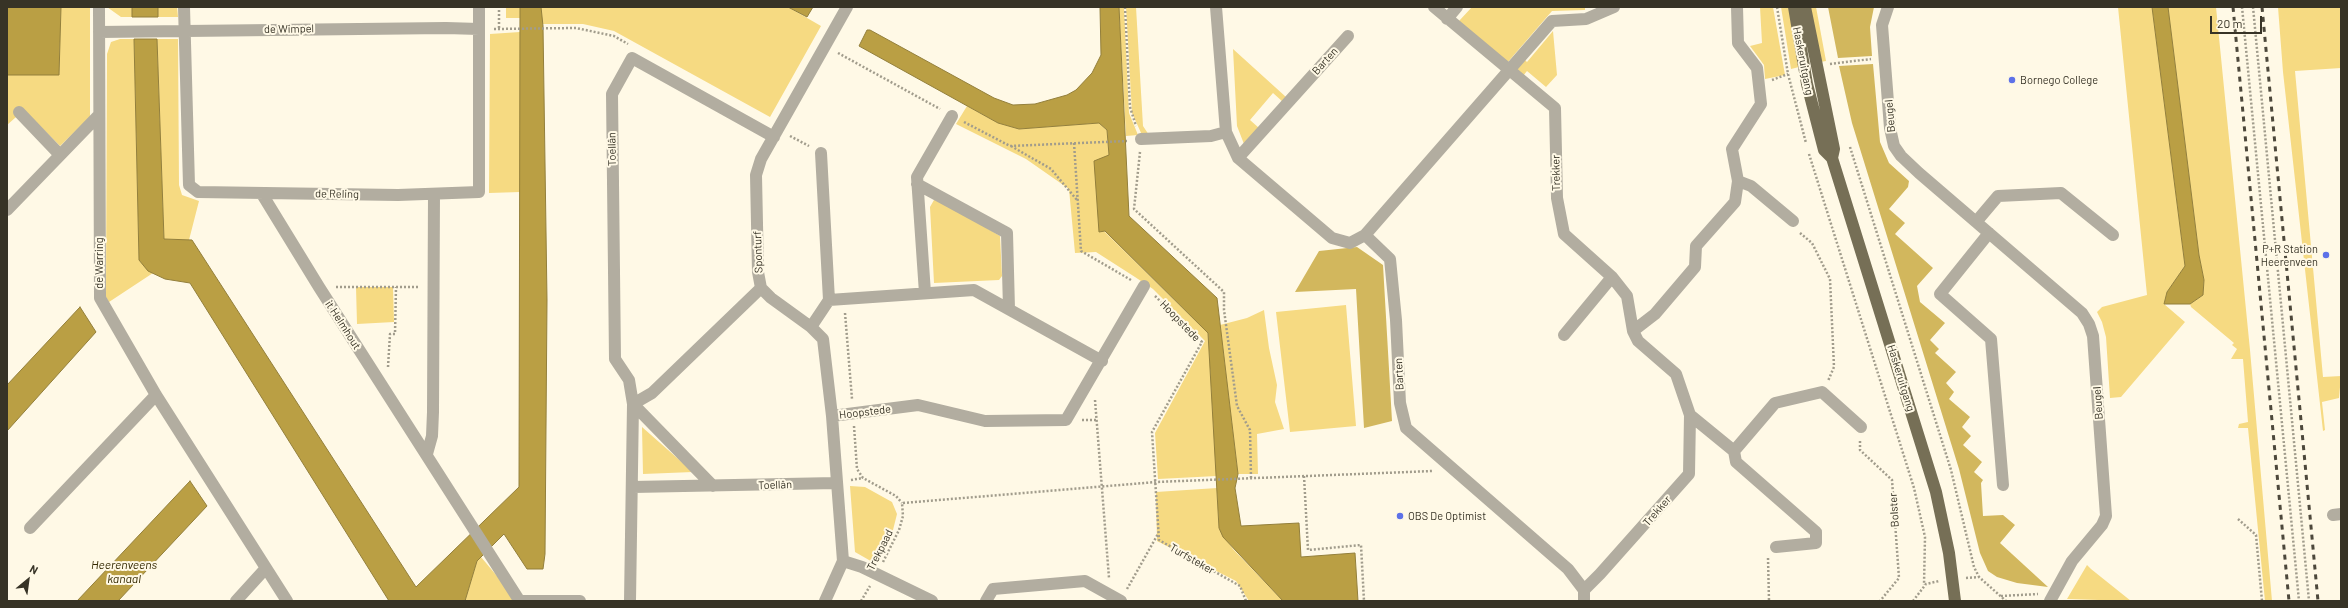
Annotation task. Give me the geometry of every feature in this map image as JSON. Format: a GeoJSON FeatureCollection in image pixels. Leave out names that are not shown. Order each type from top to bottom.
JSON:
{"type":"FeatureCollection","features":[{"type":"Feature","properties":{"kind":"main road","name":"Haskeruitgang"},"geometry":{"type":"LineString","coordinates":[[1794,7],[1798,38],[1824,150],[1832,158],[1936,492],[1949,553],[1955,601]]}},
{"type":"Feature","properties":{"kind":"main road","name":"Haskeruitgang"},"geometry":{"type":"LineString","coordinates":[[1805,7],[1834,149],[1832,158]]}},
{"type":"Feature","properties":{"kind":"street","name":"de Warring"},"geometry":{"type":"LineString","coordinates":[[99,7],[98,116],[100,298],[156,395],[287,601]]}},
{"type":"Feature","properties":{"kind":"street"},"geometry":{"type":"LineString","coordinates":[[184,7],[184,31]]}},
{"type":"Feature","properties":{"kind":"street"},"geometry":{"type":"LineString","coordinates":[[479,7],[479,29]]}},
{"type":"Feature","properties":{"kind":"street","name":"Sponturf"},"geometry":{"type":"LineString","coordinates":[[843,561],[844,549],[836,483],[832,416],[823,339],[811,327],[770,298],[761,288],[758,272],[756,175],[761,159],[847,7]]}},
{"type":"Feature","properties":{"kind":"street"},"geometry":{"type":"LineString","coordinates":[[1216,7],[1226,132],[1238,158],[1332,238],[1350,243],[1365,235],[1552,21],[1586,19],[1614,7]]}},
{"type":"Feature","properties":{"kind":"street","name":"Trekker"},"geometry":{"type":"LineString","coordinates":[[1434,7],[1446,19],[1555,108],[1557,198],[1564,234],[1612,278],[1626,296],[1632,331],[1638,341],[1676,374],[1690,415],[1689,474],[1600,574],[1584,595]]}},
{"type":"Feature","properties":{"kind":"street"},"geometry":{"type":"LineString","coordinates":[[1446,19],[1457,7]]}},
{"type":"Feature","properties":{"kind":"street"},"geometry":{"type":"LineString","coordinates":[[1632,331],[1655,314],[1694,267],[1696,246],[1735,202],[1738,181],[1732,149],[1761,104],[1757,68],[1738,42],[1737,7]]}},
{"type":"Feature","properties":{"kind":"street","name":"Beugel"},"geometry":{"type":"LineString","coordinates":[[1888,7],[1882,25],[1890,128],[1894,146],[1909,164],[2082,313],[2089,324],[2093,336],[2106,516],[2102,525],[2072,562],[2049,599]]}},
{"type":"Feature","properties":{"kind":"street","name":"de Wimpel"},"geometry":{"type":"LineString","coordinates":[[99,32],[446,28],[479,29]]}},
{"type":"Feature","properties":{"kind":"street","name":"de Reling"},"geometry":{"type":"LineString","coordinates":[[184,31],[189,185],[198,192],[262,194],[434,194],[478,192],[479,29]]}},
{"type":"Feature","properties":{"kind":"street","name":"Barten"},"geometry":{"type":"LineString","coordinates":[[1238,158],[1348,36]]}},
{"type":"Feature","properties":{"kind":"street","name":"Toellân"},"geometry":{"type":"LineString","coordinates":[[630,601],[633,487],[633,404],[629,380],[615,359],[612,94],[632,58],[774,136]]}},
{"type":"Feature","properties":{"kind":"street"},"geometry":{"type":"LineString","coordinates":[[18,112],[60,155]]}},
{"type":"Feature","properties":{"kind":"street"},"geometry":{"type":"LineString","coordinates":[[7,210],[98,116]]}},
{"type":"Feature","properties":{"kind":"street"},"geometry":{"type":"LineString","coordinates":[[925,293],[917,177],[952,116]]}},
{"type":"Feature","properties":{"kind":"street"},"geometry":{"type":"LineString","coordinates":[[1135,140],[1211,136],[1226,132]]}},
{"type":"Feature","properties":{"kind":"street"},"geometry":{"type":"LineString","coordinates":[[811,327],[830,300],[821,153]]}},
{"type":"Feature","properties":{"kind":"street"},"geometry":{"type":"LineString","coordinates":[[1738,181],[1751,186],[1793,221]]}},
{"type":"Feature","properties":{"kind":"street"},"geometry":{"type":"LineString","coordinates":[[917,184],[1007,233],[1009,309]]}},
{"type":"Feature","properties":{"kind":"street"},"geometry":{"type":"LineString","coordinates":[[1976,222],[1998,196],[2061,193],[2113,235]]}},
{"type":"Feature","properties":{"kind":"street","name":"it Helmhout"},"geometry":{"type":"LineString","coordinates":[[262,194],[386,392],[497,562],[519,600]]}},
{"type":"Feature","properties":{"kind":"street"},"geometry":{"type":"LineString","coordinates":[[427,454],[432,436],[433,412],[434,194]]}},
{"type":"Feature","properties":{"kind":"street"},"geometry":{"type":"LineString","coordinates":[[1989,233],[1940,294],[1991,339],[2003,485]]}},
{"type":"Feature","properties":{"kind":"street","name":"Barten"},"geometry":{"type":"LineString","coordinates":[[1365,235],[1390,259],[1396,320],[1400,403],[1406,428],[1568,569],[1584,595]]}},
{"type":"Feature","properties":{"kind":"street"},"geometry":{"type":"LineString","coordinates":[[1564,335],[1612,278]]}},
{"type":"Feature","properties":{"kind":"street","name":"Hoopstede"},"geometry":{"type":"LineString","coordinates":[[832,416],[918,405],[985,421],[1066,420],[1102,361],[1144,286]]}},
{"type":"Feature","properties":{"kind":"street"},"geometry":{"type":"LineString","coordinates":[[713,486],[633,404],[652,393],[761,288]]}},
{"type":"Feature","properties":{"kind":"street"},"geometry":{"type":"LineString","coordinates":[[830,300],[974,290],[1102,361]]}},
{"type":"Feature","properties":{"kind":"street"},"geometry":{"type":"LineString","coordinates":[[1734,450],[1775,403],[1822,392],[1861,427]]}},
{"type":"Feature","properties":{"kind":"street"},"geometry":{"type":"LineString","coordinates":[[30,528],[156,395]]}},
{"type":"Feature","properties":{"kind":"street"},"geometry":{"type":"LineString","coordinates":[[1690,415],[1734,450],[1736,462],[1816,532],[1816,543],[1776,547]]}},
{"type":"Feature","properties":{"kind":"street","name":"Toellân"},"geometry":{"type":"LineString","coordinates":[[633,487],[836,483]]}},
{"type":"Feature","properties":{"kind":"street"},"geometry":{"type":"LineString","coordinates":[[825,601],[843,561],[877,574],[932,601]]}},
{"type":"Feature","properties":{"kind":"street"},"geometry":{"type":"LineString","coordinates":[[236,601],[266,568]]}},
{"type":"Feature","properties":{"kind":"street"},"geometry":{"type":"LineString","coordinates":[[986,601],[993,589],[1085,581],[1121,601]]}},
{"type":"Feature","properties":{"kind":"street"},"geometry":{"type":"LineString","coordinates":[[519,600],[580,601]]}},
{"type":"Feature","properties":{"kind":"path"},"geometry":{"type":"LineString","coordinates":[[499,7],[499,28]]}},
{"type":"Feature","properties":{"kind":"path"},"geometry":{"type":"LineString","coordinates":[[1125,7],[1130,107],[1135,140],[1134,209],[1224,292],[1224,310],[1237,406],[1250,430],[1250,478]]}},
{"type":"Feature","properties":{"kind":"path"},"geometry":{"type":"LineString","coordinates":[[1777,7],[1788,74],[1806,145]]}},
{"type":"Feature","properties":{"kind":"path"},"geometry":{"type":"LineString","coordinates":[[2242,7],[2299,601]]}},
{"type":"Feature","properties":{"kind":"path"},"geometry":{"type":"LineString","coordinates":[[2253,7],[2309,601]]}},
{"type":"Feature","properties":{"kind":"path"},"geometry":{"type":"LineString","coordinates":[[479,29],[544,29]]}},
{"type":"Feature","properties":{"kind":"path"},"geometry":{"type":"LineString","coordinates":[[1829,58],[1831,72]]}},
{"type":"Feature","properties":{"kind":"path"},"geometry":{"type":"LineString","coordinates":[[1834,63],[1878,59]]}},
{"type":"Feature","properties":{"kind":"path"},"geometry":{"type":"LineString","coordinates":[[1769,80],[1792,73]]}},
{"type":"Feature","properties":{"kind":"path"},"geometry":{"type":"LineString","coordinates":[[1135,140],[1074,143],[1081,251],[1144,286]]}},
{"type":"Feature","properties":{"kind":"path"},"geometry":{"type":"LineString","coordinates":[[1848,140],[1949,463],[1974,567],[1979,577],[2006,601]]}},
{"type":"Feature","properties":{"kind":"path"},"geometry":{"type":"LineString","coordinates":[[1010,146],[1051,170],[1078,201]]}},
{"type":"Feature","properties":{"kind":"path"},"geometry":{"type":"LineString","coordinates":[[1808,152],[1914,488],[1925,537],[1924,585]]}},
{"type":"Feature","properties":{"kind":"path"},"geometry":{"type":"LineString","coordinates":[[1793,221],[1795,228],[1812,243],[1830,279],[1834,367],[1822,392]]}},
{"type":"Feature","properties":{"kind":"path"},"geometry":{"type":"LineString","coordinates":[[319,287],[433,286]]}},
{"type":"Feature","properties":{"kind":"path","name":"Hoopstede"},"geometry":{"type":"LineString","coordinates":[[1144,286],[1202,342],[1152,432],[1156,482]]}},
{"type":"Feature","properties":{"kind":"path"},"geometry":{"type":"LineString","coordinates":[[386,392],[390,334],[395,334],[396,287]]}},
{"type":"Feature","properties":{"kind":"path"},"geometry":{"type":"LineString","coordinates":[[1093,376],[1109,594]]}},
{"type":"Feature","properties":{"kind":"path","name":"Bolster"},"geometry":{"type":"LineString","coordinates":[[1861,427],[1860,450],[1892,480],[1899,578],[1880,601]]}},
{"type":"Feature","properties":{"kind":"path"},"geometry":{"type":"LineString","coordinates":[[1102,487],[1156,482],[1453,470]]}},
{"type":"Feature","properties":{"kind":"path"},"geometry":{"type":"LineString","coordinates":[[1304,476],[1308,550],[1361,545],[1364,601]]}},
{"type":"Feature","properties":{"kind":"path"},"geometry":{"type":"LineString","coordinates":[[1121,601],[1159,534],[1156,482]]}},
{"type":"Feature","properties":{"kind":"path","name":"Trekpaad"},"geometry":{"type":"LineString","coordinates":[[861,601],[877,574],[899,530],[903,516],[902,503],[1102,487]]}},
{"type":"Feature","properties":{"kind":"path"},"geometry":{"type":"LineString","coordinates":[[2238,519],[2256,535],[2262,601]]}},
{"type":"Feature","properties":{"kind":"path","name":"Turfsteker"},"geometry":{"type":"LineString","coordinates":[[1159,534],[1159,540],[1240,586],[1246,601]]}},
{"type":"Feature","properties":{"kind":"path"},"geometry":{"type":"LineString","coordinates":[[1769,601],[1766,560],[1776,547]]}},
{"type":"Feature","properties":{"kind":"path"},"geometry":{"type":"LineString","coordinates":[[1961,579],[1979,577]]}},
{"type":"Feature","properties":{"kind":"path"},"geometry":{"type":"LineString","coordinates":[[1913,601],[1924,585],[1930,582],[1944,581]]}},
{"type":"Feature","properties":{"kind":"path"},"geometry":{"type":"LineString","coordinates":[[2001,596],[2032,593],[2049,599]]}},
{"type":"Feature","properties":{"kind":"shaded area"},"geometry":{"type":"Polygon","coordinates":[[[61,7],[90,7],[90,117],[60,146],[24,110],[7,125],[7,75],[59,75],[61,7]]]}},
{"type":"Feature","properties":{"kind":"shaded area"},"geometry":{"type":"Polygon","coordinates":[[[107,7],[132,7],[132,17],[121,17],[107,7]]]}},
{"type":"Feature","properties":{"kind":"shaded area"},"geometry":{"type":"Polygon","coordinates":[[[158,7],[177,7],[178,17],[158,17],[158,7]]]}},
{"type":"Feature","properties":{"kind":"shaded area"},"geometry":{"type":"Polygon","coordinates":[[[506,7],[520,7],[520,18],[506,18],[506,7]]]}},
{"type":"Feature","properties":{"kind":"shaded area"},"geometry":{"type":"Polygon","coordinates":[[[541,7],[788,7],[821,26],[770,117],[614,31],[583,24],[541,24],[541,7]]]}},
{"type":"Feature","properties":{"kind":"shaded area"},"geometry":{"type":"Polygon","coordinates":[[[1119,7],[1124,7],[1129,113],[1138,135],[1126,136],[1119,7]]]}},
{"type":"Feature","properties":{"kind":"shaded area"},"geometry":{"type":"Polygon","coordinates":[[[1126,7],[1136,7],[1143,126],[1149,135],[1142,135],[1132,113],[1126,7]]]}},
{"type":"Feature","properties":{"kind":"shaded area"},"geometry":{"type":"Polygon","coordinates":[[[1472,7],[1585,7],[1585,10],[1552,11],[1507,63],[1459,21],[1472,7]]]}},
{"type":"Feature","properties":{"kind":"shaded area"},"geometry":{"type":"Polygon","coordinates":[[[1760,7],[1773,7],[1785,75],[1765,79],[1764,65],[1750,46],[1762,43],[1760,7]]]}},
{"type":"Feature","properties":{"kind":"shaded area"},"geometry":{"type":"Polygon","coordinates":[[[1781,7],[1789,7],[1799,67],[1791,69],[1781,7]]]}},
{"type":"Feature","properties":{"kind":"shaded area"},"geometry":{"type":"Polygon","coordinates":[[[1809,7],[1816,7],[1826,61],[1820,62],[1809,7]]]}},
{"type":"Feature","properties":{"kind":"shaded area"},"geometry":{"type":"Polygon","coordinates":[[[1828,7],[1874,7],[1870,27],[1872,56],[1838,58],[1828,7]]]}},
{"type":"Feature","properties":{"kind":"shaded area"},"geometry":{"type":"Polygon","coordinates":[[[2118,7],[2152,7],[2185,266],[2167,292],[2164,304],[2185,322],[2121,397],[2110,398],[2106,337],[2102,322],[2097,312],[2102,307],[2147,295],[2118,7]]]}},
{"type":"Feature","properties":{"kind":"shaded area"},"geometry":{"type":"Polygon","coordinates":[[[2168,7],[2216,7],[2250,350],[2272,601],[2265,601],[2248,428],[2238,428],[2239,424],[2248,422],[2243,359],[2231,359],[2237,349],[2232,345],[2234,343],[2191,307],[2190,304],[2203,295],[2204,280],[2199,255],[2168,7]]]}},
{"type":"Feature","properties":{"kind":"shaded area"},"geometry":{"type":"Polygon","coordinates":[[[2278,7],[2341,7],[2341,68],[2295,71],[2323,377],[2341,376],[2339,398],[2322,402],[2325,430],[2323,431],[2283,72],[2278,7]]]}},
{"type":"Feature","properties":{"kind":"shaded area"},"geometry":{"type":"Polygon","coordinates":[[[1553,31],[1557,75],[1546,87],[1527,71],[1523,76],[1515,70],[1524,59],[1527,62],[1553,31]]]}},
{"type":"Feature","properties":{"kind":"shaded area"},"geometry":{"type":"Polygon","coordinates":[[[520,32],[520,192],[489,193],[490,34],[520,32]]]}},
{"type":"Feature","properties":{"kind":"shaded area"},"geometry":{"type":"Polygon","coordinates":[[[120,39],[134,39],[139,260],[153,273],[109,302],[106,297],[107,54],[111,42],[120,39]]]}},
{"type":"Feature","properties":{"kind":"shaded area"},"geometry":{"type":"Polygon","coordinates":[[[157,39],[178,39],[179,185],[182,195],[199,201],[189,240],[164,239],[157,39]]]}},
{"type":"Feature","properties":{"kind":"shaded area"},"geometry":{"type":"Polygon","coordinates":[[[1233,49],[1286,97],[1283,102],[1273,93],[1250,120],[1259,128],[1244,144],[1237,126],[1233,49]]]}},
{"type":"Feature","properties":{"kind":"shaded area"},"geometry":{"type":"Polygon","coordinates":[[[1873,64],[1880,142],[1889,163],[1909,181],[1908,187],[1889,209],[1905,223],[1895,234],[1933,268],[1917,286],[1920,302],[1945,323],[1930,340],[1939,349],[1935,353],[1956,372],[1946,383],[1954,392],[1949,399],[1970,417],[1962,427],[1971,436],[1963,445],[1982,462],[1974,472],[1983,480],[1981,483],[1983,516],[2003,515],[2015,525],[2000,543],[2048,587],[2017,583],[1997,577],[1988,571],[1980,553],[1959,469],[1852,123],[1839,66],[1873,64]]]}},
{"type":"Feature","properties":{"kind":"shaded area"},"geometry":{"type":"Polygon","coordinates":[[[967,106],[998,123],[1019,129],[1099,123],[1107,130],[1109,155],[1099,232],[1104,231],[1208,333],[1217,476],[1158,479],[1155,433],[1205,341],[1153,289],[1096,252],[1075,253],[1069,189],[1026,159],[956,124],[967,106]]]}},
{"type":"Feature","properties":{"kind":"shaded area"},"geometry":{"type":"Polygon","coordinates":[[[934,200],[942,201],[1000,236],[1002,276],[999,280],[934,283],[930,207],[934,200]]]}},
{"type":"Feature","properties":{"kind":"shaded area"},"geometry":{"type":"Polygon","coordinates":[[[1357,247],[1383,265],[1392,421],[1364,428],[1356,289],[1295,292],[1319,251],[1357,247]]]}},
{"type":"Feature","properties":{"kind":"shaded area"},"geometry":{"type":"Polygon","coordinates":[[[356,287],[393,287],[394,322],[357,324],[356,287]]]}},
{"type":"Feature","properties":{"kind":"shaded area"},"geometry":{"type":"Polygon","coordinates":[[[1346,305],[1356,426],[1290,432],[1276,312],[1346,305]]]}},
{"type":"Feature","properties":{"kind":"shaded area"},"geometry":{"type":"Polygon","coordinates":[[[1264,310],[1269,348],[1277,385],[1275,402],[1284,429],[1257,434],[1258,474],[1238,474],[1220,325],[1247,318],[1264,310]]]}},
{"type":"Feature","properties":{"kind":"shaded area"},"geometry":{"type":"Polygon","coordinates":[[[642,427],[693,472],[643,474],[642,427]]]}},
{"type":"Feature","properties":{"kind":"shaded area"},"geometry":{"type":"Polygon","coordinates":[[[850,486],[865,487],[892,502],[897,514],[892,534],[876,564],[855,552],[850,486]]]}},
{"type":"Feature","properties":{"kind":"shaded area"},"geometry":{"type":"Polygon","coordinates":[[[1217,488],[1219,528],[1233,549],[1283,601],[1249,601],[1236,581],[1157,541],[1156,492],[1217,488]]]}},
{"type":"Feature","properties":{"kind":"shaded area"},"geometry":{"type":"Polygon","coordinates":[[[481,557],[507,588],[513,601],[465,601],[477,561],[481,557]]]}},
{"type":"Feature","properties":{"kind":"shaded area"},"geometry":{"type":"Polygon","coordinates":[[[2087,565],[2091,569],[2131,601],[2067,599],[2087,565]]]}},
{"type":"Feature","properties":{"kind":"water"},"geometry":{"type":"Polygon","coordinates":[[[7,7],[61,7],[59,75],[7,75],[7,7]]]}},
{"type":"Feature","properties":{"kind":"water"},"geometry":{"type":"Polygon","coordinates":[[[132,7],[158,7],[158,17],[132,17],[132,7]]]}},
{"type":"Feature","properties":{"kind":"water"},"geometry":{"type":"Polygon","coordinates":[[[520,7],[541,7],[543,26],[547,300],[545,554],[543,569],[527,569],[504,534],[477,561],[465,601],[389,601],[190,283],[165,279],[148,271],[139,260],[134,39],[157,39],[164,239],[192,240],[416,587],[519,487],[520,7]]]}},
{"type":"Feature","properties":{"kind":"water"},"geometry":{"type":"Polygon","coordinates":[[[788,7],[813,7],[807,17],[788,7]]]}},
{"type":"Feature","properties":{"kind":"water"},"geometry":{"type":"Polygon","coordinates":[[[1100,7],[1119,7],[1129,216],[1217,298],[1238,474],[1235,488],[1241,526],[1299,523],[1301,557],[1355,553],[1358,601],[1283,601],[1223,537],[1219,528],[1208,333],[1105,231],[1099,232],[1094,161],[1109,155],[1107,130],[1099,123],[1019,129],[998,123],[859,46],[867,30],[870,30],[994,98],[1013,105],[1035,104],[1067,95],[1076,90],[1092,73],[1101,55],[1100,7]]]}},
{"type":"Feature","properties":{"kind":"water"},"geometry":{"type":"Polygon","coordinates":[[[2152,7],[2168,7],[2199,255],[2204,280],[2203,295],[2190,304],[2164,304],[2167,292],[2185,266],[2152,7]]]}},
{"type":"Feature","properties":{"kind":"water"},"geometry":{"type":"Polygon","coordinates":[[[80,307],[96,332],[7,431],[7,385],[80,307]]]}},
{"type":"Feature","properties":{"kind":"water","name":"Heerenveens kanaal"},"geometry":{"type":"Polygon","coordinates":[[[190,481],[207,506],[118,601],[77,601],[190,481]]]}},
{"type":"Feature","properties":{"kind":"railway"},"geometry":{"type":"LineString","coordinates":[[2233,7],[2289,601]]}},
{"type":"Feature","properties":{"kind":"railway"},"geometry":{"type":"LineString","coordinates":[[2262,7],[2318,601]]}},
{"type":"Feature","properties":{"kind":"place","name":"Bornego College"},"geometry":{"type":"Point","coordinates":[2012,80]}},
{"type":"Feature","properties":{"kind":"place","name":"P+R Station Heerenveen"},"geometry":{"type":"Point","coordinates":[2326,255]}},
{"type":"Feature","properties":{"kind":"place","name":"OBS De Optimist"},"geometry":{"type":"Point","coordinates":[1400,516]}}]}
